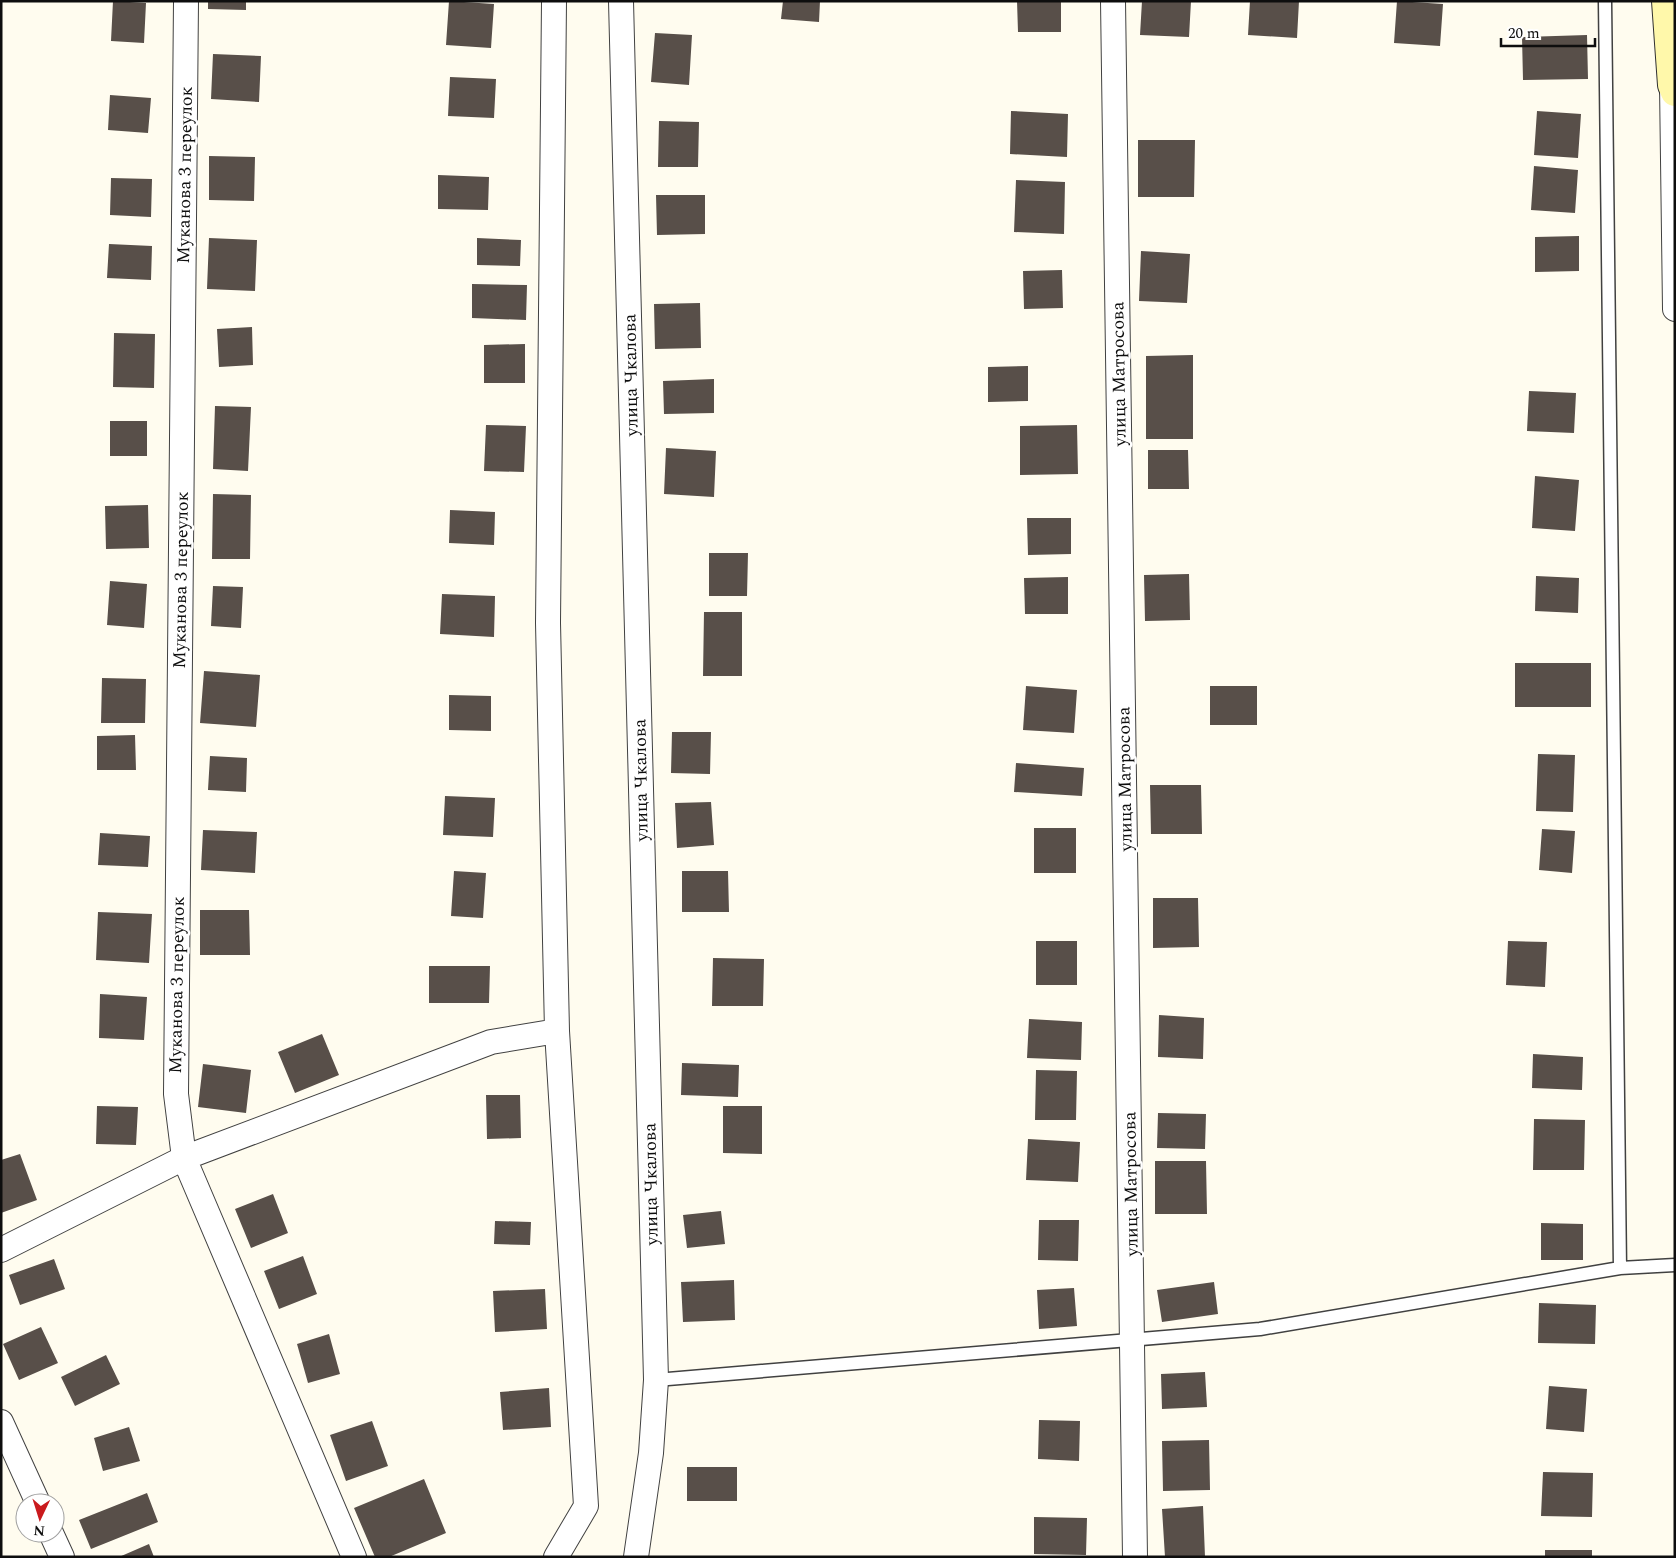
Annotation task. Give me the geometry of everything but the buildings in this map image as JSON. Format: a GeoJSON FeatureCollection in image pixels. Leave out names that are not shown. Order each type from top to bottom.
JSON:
{"type":"FeatureCollection","features":[{"type":"Feature","properties":{"kind":"street","name":"Муканова 3 переулок"},"geometry":{"type":"LineString","coordinates":[[186,1],[176,1094],[184,1158],[354,1557]]}},
{"type":"Feature","properties":{"kind":"street"},"geometry":{"type":"LineString","coordinates":[[554,1],[548,623],[557,1031],[586,1506],[557,1555]]}},
{"type":"Feature","properties":{"kind":"street","name":"улица Чкалова"},"geometry":{"type":"LineString","coordinates":[[622,1],[656,1380],[651,1453],[636,1557]]}},
{"type":"Feature","properties":{"kind":"street","name":"улица Матросова"},"geometry":{"type":"LineString","coordinates":[[1113,1],[1136,1557]]}},
{"type":"Feature","properties":{"kind":"street"},"geometry":{"type":"LineString","coordinates":[[1666,1],[1673,89],[1675,309]]}},
{"type":"Feature","properties":{"kind":"street"},"geometry":{"type":"LineString","coordinates":[[1,1250],[184,1158],[491,1042],[557,1031]]}},
{"type":"Feature","properties":{"kind":"street"},"geometry":{"type":"LineString","coordinates":[[1,1422],[33,1493]]}},
{"type":"Feature","properties":{"kind":"street"},"geometry":{"type":"LineString","coordinates":[[56,1543],[62,1557]]}},
{"type":"Feature","properties":{"kind":"lane"},"geometry":{"type":"LineString","coordinates":[[1605,1],[1620,1268]]}},
{"type":"Feature","properties":{"kind":"lane"},"geometry":{"type":"LineString","coordinates":[[656,1380],[1260,1329],[1620,1268],[1675,1265]]}}]}
